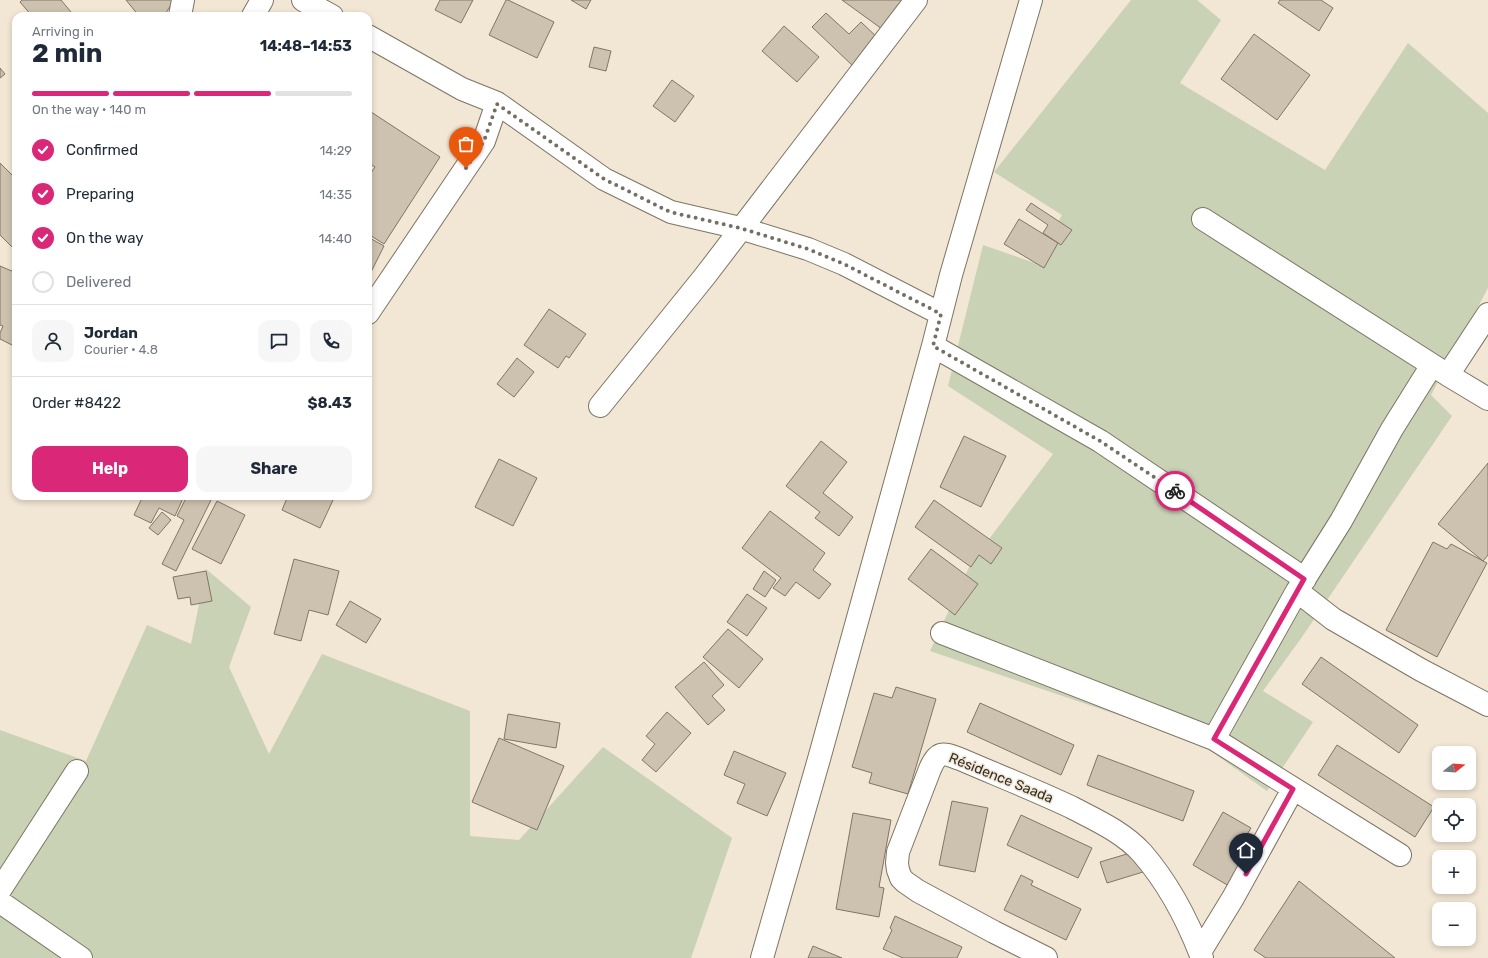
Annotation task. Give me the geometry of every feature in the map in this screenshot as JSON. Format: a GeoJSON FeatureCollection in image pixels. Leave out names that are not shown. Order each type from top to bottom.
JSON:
{"type":"FeatureCollection","features":[{"type":"Feature","properties":{"kind":"street"},"geometry":{"type":"LineString","coordinates":[[181,12],[183,0]]}},
{"type":"Feature","properties":{"kind":"street"},"geometry":{"type":"LineString","coordinates":[[254,12],[262,0]]}},
{"type":"Feature","properties":{"kind":"street"},"geometry":{"type":"LineString","coordinates":[[303,0],[325,12]]}},
{"type":"Feature","properties":{"kind":"street"},"geometry":{"type":"LineString","coordinates":[[600,406],[705,276],[740,228],[916,0]]}},
{"type":"Feature","properties":{"kind":"street"},"geometry":{"type":"LineString","coordinates":[[762,958],[819,759],[933,346],[953,267],[1032,0]]}},
{"type":"Feature","properties":{"kind":"street"},"geometry":{"type":"LineString","coordinates":[[372,38],[462,89],[497,104],[604,179],[670,212],[740,228],[808,249],[844,264],[941,314]]}},
{"type":"Feature","properties":{"kind":"street"},"geometry":{"type":"LineString","coordinates":[[372,307],[484,141],[497,104]]}},
{"type":"Feature","properties":{"kind":"street"},"geometry":{"type":"LineString","coordinates":[[1203,219],[1488,399]]}},
{"type":"Feature","properties":{"kind":"street"},"geometry":{"type":"LineString","coordinates":[[1214,739],[1301,585],[1341,521],[1392,429],[1488,314]]}},
{"type":"Feature","properties":{"kind":"street"},"geometry":{"type":"LineString","coordinates":[[933,346],[1100,441],[1301,585],[1333,619],[1421,670],[1488,705]]}},
{"type":"Feature","properties":{"kind":"street"},"geometry":{"type":"LineString","coordinates":[[942,633],[1214,739],[1400,855]]}},
{"type":"Feature","properties":{"kind":"street","name":"Résidence Saada"},"geometry":{"type":"LineString","coordinates":[[1046,958],[918,891],[901,878],[897,863],[898,852],[934,758],[940,754],[947,754],[1040,792],[1113,829],[1142,853],[1164,883],[1188,925],[1201,955]]}},
{"type":"Feature","properties":{"kind":"street"},"geometry":{"type":"LineString","coordinates":[[0,890],[77,771]]}},
{"type":"Feature","properties":{"kind":"street"},"geometry":{"type":"LineString","coordinates":[[1201,955],[1293,789]]}},
{"type":"Feature","properties":{"kind":"street"},"geometry":{"type":"LineString","coordinates":[[0,902],[81,958]]}},
{"type":"Feature","properties":{"kind":"green space"},"geometry":{"type":"Polygon","coordinates":[[[1131,0],[1197,0],[1221,20],[1180,83],[1325,170],[1408,43],[1488,113],[1488,288],[1431,395],[1452,416],[1302,637],[1263,691],[1313,722],[1267,791],[1198,742],[930,651],[971,563],[1053,454],[948,386],[983,245],[1035,263],[1062,215],[994,172],[1131,0]]]}},
{"type":"Feature","properties":{"kind":"green space"},"geometry":{"type":"Polygon","coordinates":[[[206,569],[251,607],[229,667],[269,754],[322,654],[470,711],[470,836],[519,840],[603,747],[732,838],[691,958],[0,958],[0,730],[86,761],[147,625],[191,644],[206,569]]]}},
{"type":"Feature","properties":{"kind":"building"},"geometry":{"type":"Polygon","coordinates":[[[22,0],[61,0],[71,12],[29,12],[20,2],[22,0]]]}},
{"type":"Feature","properties":{"kind":"building"},"geometry":{"type":"Polygon","coordinates":[[[126,0],[174,0],[166,12],[136,12],[126,0]]]}},
{"type":"Feature","properties":{"kind":"building"},"geometry":{"type":"Polygon","coordinates":[[[440,0],[473,0],[461,23],[435,10],[440,0]]]}},
{"type":"Feature","properties":{"kind":"building"},"geometry":{"type":"Polygon","coordinates":[[[506,0],[554,22],[537,58],[489,35],[506,0]]]}},
{"type":"Feature","properties":{"kind":"building"},"geometry":{"type":"Polygon","coordinates":[[[571,0],[591,0],[586,9],[571,0]]]}},
{"type":"Feature","properties":{"kind":"building"},"geometry":{"type":"Polygon","coordinates":[[[842,0],[902,0],[882,29],[842,0]]]}},
{"type":"Feature","properties":{"kind":"building"},"geometry":{"type":"Polygon","coordinates":[[[1280,0],[1321,0],[1333,8],[1319,31],[1278,3],[1280,0]]]}},
{"type":"Feature","properties":{"kind":"building"},"geometry":{"type":"Polygon","coordinates":[[[826,13],[849,34],[861,22],[880,40],[854,67],[812,27],[826,13]]]}},
{"type":"Feature","properties":{"kind":"building"},"geometry":{"type":"Polygon","coordinates":[[[784,26],[819,57],[797,82],[762,51],[784,26]]]}},
{"type":"Feature","properties":{"kind":"building"},"geometry":{"type":"Polygon","coordinates":[[[1254,34],[1310,75],[1277,120],[1221,79],[1254,34]]]}},
{"type":"Feature","properties":{"kind":"building"},"geometry":{"type":"Polygon","coordinates":[[[594,47],[611,51],[606,71],[589,67],[594,47]]]}},
{"type":"Feature","properties":{"kind":"building"},"geometry":{"type":"Polygon","coordinates":[[[0,68],[5,74],[0,78],[0,68]]]}},
{"type":"Feature","properties":{"kind":"building"},"geometry":{"type":"Polygon","coordinates":[[[672,80],[694,96],[675,122],[653,106],[672,80]]]}},
{"type":"Feature","properties":{"kind":"building"},"geometry":{"type":"Polygon","coordinates":[[[372,113],[440,157],[384,244],[372,236],[372,171],[375,167],[372,165],[372,113]]]}},
{"type":"Feature","properties":{"kind":"building"},"geometry":{"type":"Polygon","coordinates":[[[0,163],[12,175],[12,247],[0,235],[0,163]]]}},
{"type":"Feature","properties":{"kind":"building"},"geometry":{"type":"Polygon","coordinates":[[[1031,203],[1072,230],[1061,245],[1043,233],[1048,225],[1026,210],[1031,203]]]}},
{"type":"Feature","properties":{"kind":"building"},"geometry":{"type":"Polygon","coordinates":[[[1019,219],[1058,243],[1044,268],[1004,244],[1019,219]]]}},
{"type":"Feature","properties":{"kind":"building"},"geometry":{"type":"Polygon","coordinates":[[[372,239],[384,246],[372,270],[372,239]]]}},
{"type":"Feature","properties":{"kind":"building"},"geometry":{"type":"Polygon","coordinates":[[[0,266],[12,271],[12,345],[0,339],[0,333],[3,326],[0,325],[0,266]]]}},
{"type":"Feature","properties":{"kind":"building"},"geometry":{"type":"Polygon","coordinates":[[[549,309],[586,334],[569,358],[566,356],[558,368],[524,345],[549,309]]]}},
{"type":"Feature","properties":{"kind":"building"},"geometry":{"type":"Polygon","coordinates":[[[517,358],[534,372],[514,397],[497,384],[517,358]]]}},
{"type":"Feature","properties":{"kind":"building"},"geometry":{"type":"Polygon","coordinates":[[[964,436],[1006,456],[981,507],[940,487],[964,436]]]}},
{"type":"Feature","properties":{"kind":"building"},"geometry":{"type":"Polygon","coordinates":[[[821,441],[847,462],[823,493],[853,517],[839,536],[815,518],[820,512],[786,486],[821,441]]]}},
{"type":"Feature","properties":{"kind":"building"},"geometry":{"type":"Polygon","coordinates":[[[499,459],[537,478],[513,526],[475,507],[499,459]]]}},
{"type":"Feature","properties":{"kind":"building"},"geometry":{"type":"Polygon","coordinates":[[[1488,463],[1488,555],[1483,561],[1438,524],[1488,463]]]}},
{"type":"Feature","properties":{"kind":"building"},"geometry":{"type":"Polygon","coordinates":[[[141,500],[182,500],[175,516],[159,508],[151,523],[134,515],[141,500]]]}},
{"type":"Feature","properties":{"kind":"building"},"geometry":{"type":"Polygon","coordinates":[[[185,500],[211,500],[176,571],[162,564],[184,520],[177,516],[185,500]]]}},
{"type":"Feature","properties":{"kind":"building"},"geometry":{"type":"Polygon","coordinates":[[[286,500],[333,500],[320,528],[282,510],[286,500]]]}},
{"type":"Feature","properties":{"kind":"building"},"geometry":{"type":"Polygon","coordinates":[[[934,500],[1002,548],[991,564],[979,555],[971,567],[915,527],[934,500]]]}},
{"type":"Feature","properties":{"kind":"building"},"geometry":{"type":"Polygon","coordinates":[[[217,501],[245,515],[221,564],[192,549],[217,501]]]}},
{"type":"Feature","properties":{"kind":"building"},"geometry":{"type":"Polygon","coordinates":[[[770,511],[825,553],[813,570],[831,584],[819,599],[796,582],[785,596],[773,588],[781,578],[742,548],[770,511]]]}},
{"type":"Feature","properties":{"kind":"building"},"geometry":{"type":"Polygon","coordinates":[[[162,512],[171,520],[158,535],[149,528],[162,512]]]}},
{"type":"Feature","properties":{"kind":"building"},"geometry":{"type":"Polygon","coordinates":[[[1433,542],[1447,549],[1451,544],[1487,563],[1437,657],[1386,630],[1433,542]]]}},
{"type":"Feature","properties":{"kind":"building"},"geometry":{"type":"Polygon","coordinates":[[[931,549],[978,584],[955,615],[908,579],[931,549]]]}},
{"type":"Feature","properties":{"kind":"building"},"geometry":{"type":"Polygon","coordinates":[[[294,559],[339,571],[328,615],[309,610],[301,641],[274,634],[294,559]]]}},
{"type":"Feature","properties":{"kind":"building"},"geometry":{"type":"Polygon","coordinates":[[[206,571],[212,601],[191,605],[190,597],[178,599],[173,577],[206,571]]]}},
{"type":"Feature","properties":{"kind":"building"},"geometry":{"type":"Polygon","coordinates":[[[764,571],[776,580],[765,597],[753,589],[764,571]]]}},
{"type":"Feature","properties":{"kind":"building"},"geometry":{"type":"Polygon","coordinates":[[[747,594],[767,608],[747,636],[727,622],[747,594]]]}},
{"type":"Feature","properties":{"kind":"building"},"geometry":{"type":"Polygon","coordinates":[[[350,601],[381,619],[366,643],[336,625],[350,601]]]}},
{"type":"Feature","properties":{"kind":"building"},"geometry":{"type":"Polygon","coordinates":[[[728,629],[763,659],[739,688],[703,657],[728,629]]]}},
{"type":"Feature","properties":{"kind":"building"},"geometry":{"type":"Polygon","coordinates":[[[1321,657],[1418,725],[1399,753],[1302,684],[1321,657]]]}},
{"type":"Feature","properties":{"kind":"building"},"geometry":{"type":"Polygon","coordinates":[[[704,662],[724,685],[712,696],[725,710],[708,725],[675,687],[704,662]]]}},
{"type":"Feature","properties":{"kind":"building"},"geometry":{"type":"Polygon","coordinates":[[[896,687],[936,699],[908,794],[869,783],[872,773],[852,767],[874,693],[892,698],[896,687]]]}},
{"type":"Feature","properties":{"kind":"building"},"geometry":{"type":"Polygon","coordinates":[[[980,703],[1074,745],[1061,775],[967,732],[980,703]]]}},
{"type":"Feature","properties":{"kind":"building"},"geometry":{"type":"Polygon","coordinates":[[[667,712],[691,733],[656,772],[642,760],[655,744],[646,736],[667,712]]]}},
{"type":"Feature","properties":{"kind":"building"},"geometry":{"type":"Polygon","coordinates":[[[508,714],[560,723],[556,748],[504,739],[508,714]]]}},
{"type":"Feature","properties":{"kind":"building"},"geometry":{"type":"Polygon","coordinates":[[[499,738],[564,766],[537,830],[472,802],[499,738]]]}},
{"type":"Feature","properties":{"kind":"building"},"geometry":{"type":"Polygon","coordinates":[[[1337,745],[1432,806],[1432,810],[1415,837],[1318,775],[1337,745]]]}},
{"type":"Feature","properties":{"kind":"building"},"geometry":{"type":"Polygon","coordinates":[[[734,751],[786,773],[767,816],[737,803],[745,784],[724,775],[734,751]]]}},
{"type":"Feature","properties":{"kind":"building"},"geometry":{"type":"Polygon","coordinates":[[[1098,755],[1194,791],[1183,821],[1087,785],[1098,755]]]}},
{"type":"Feature","properties":{"kind":"building"},"geometry":{"type":"Polygon","coordinates":[[[952,801],[988,808],[975,872],[939,865],[952,801]]]}},
{"type":"Feature","properties":{"kind":"building"},"geometry":{"type":"Polygon","coordinates":[[[1223,812],[1251,828],[1237,851],[1253,861],[1236,890],[1193,865],[1223,812]]]}},
{"type":"Feature","properties":{"kind":"building"},"geometry":{"type":"Polygon","coordinates":[[[853,813],[891,820],[879,887],[884,888],[879,917],[836,909],[853,813]]]}},
{"type":"Feature","properties":{"kind":"building"},"geometry":{"type":"Polygon","coordinates":[[[1021,815],[1092,848],[1078,878],[1007,845],[1021,815]]]}},
{"type":"Feature","properties":{"kind":"building"},"geometry":{"type":"Polygon","coordinates":[[[1137,851],[1143,872],[1107,883],[1100,862],[1137,851]]]}},
{"type":"Feature","properties":{"kind":"building"},"geometry":{"type":"Polygon","coordinates":[[[1021,875],[1033,881],[1031,885],[1081,909],[1066,940],[1004,910],[1021,875]]]}},
{"type":"Feature","properties":{"kind":"building"},"geometry":{"type":"Polygon","coordinates":[[[1299,881],[1395,958],[1266,958],[1254,950],[1299,881]]]}},
{"type":"Feature","properties":{"kind":"building"},"geometry":{"type":"Polygon","coordinates":[[[895,916],[962,947],[957,958],[903,958],[883,949],[892,930],[890,928],[895,916]]]}},
{"type":"Feature","properties":{"kind":"building"},"geometry":{"type":"Polygon","coordinates":[[[813,946],[842,958],[808,958],[813,946]]]}},
{"type":"Feature","properties":{"kind":"way so far"},"geometry":{"type":"LineString","coordinates":[[466,168],[484,141],[497,104],[604,179],[670,212],[740,228],[808,249],[844,264],[941,314],[933,346],[1100,441],[1175,491]]}},
{"type":"Feature","properties":{"kind":"route"},"geometry":{"type":"LineString","coordinates":[[1175,491],[1304,579],[1214,739],[1293,789],[1246,874]]}}]}
